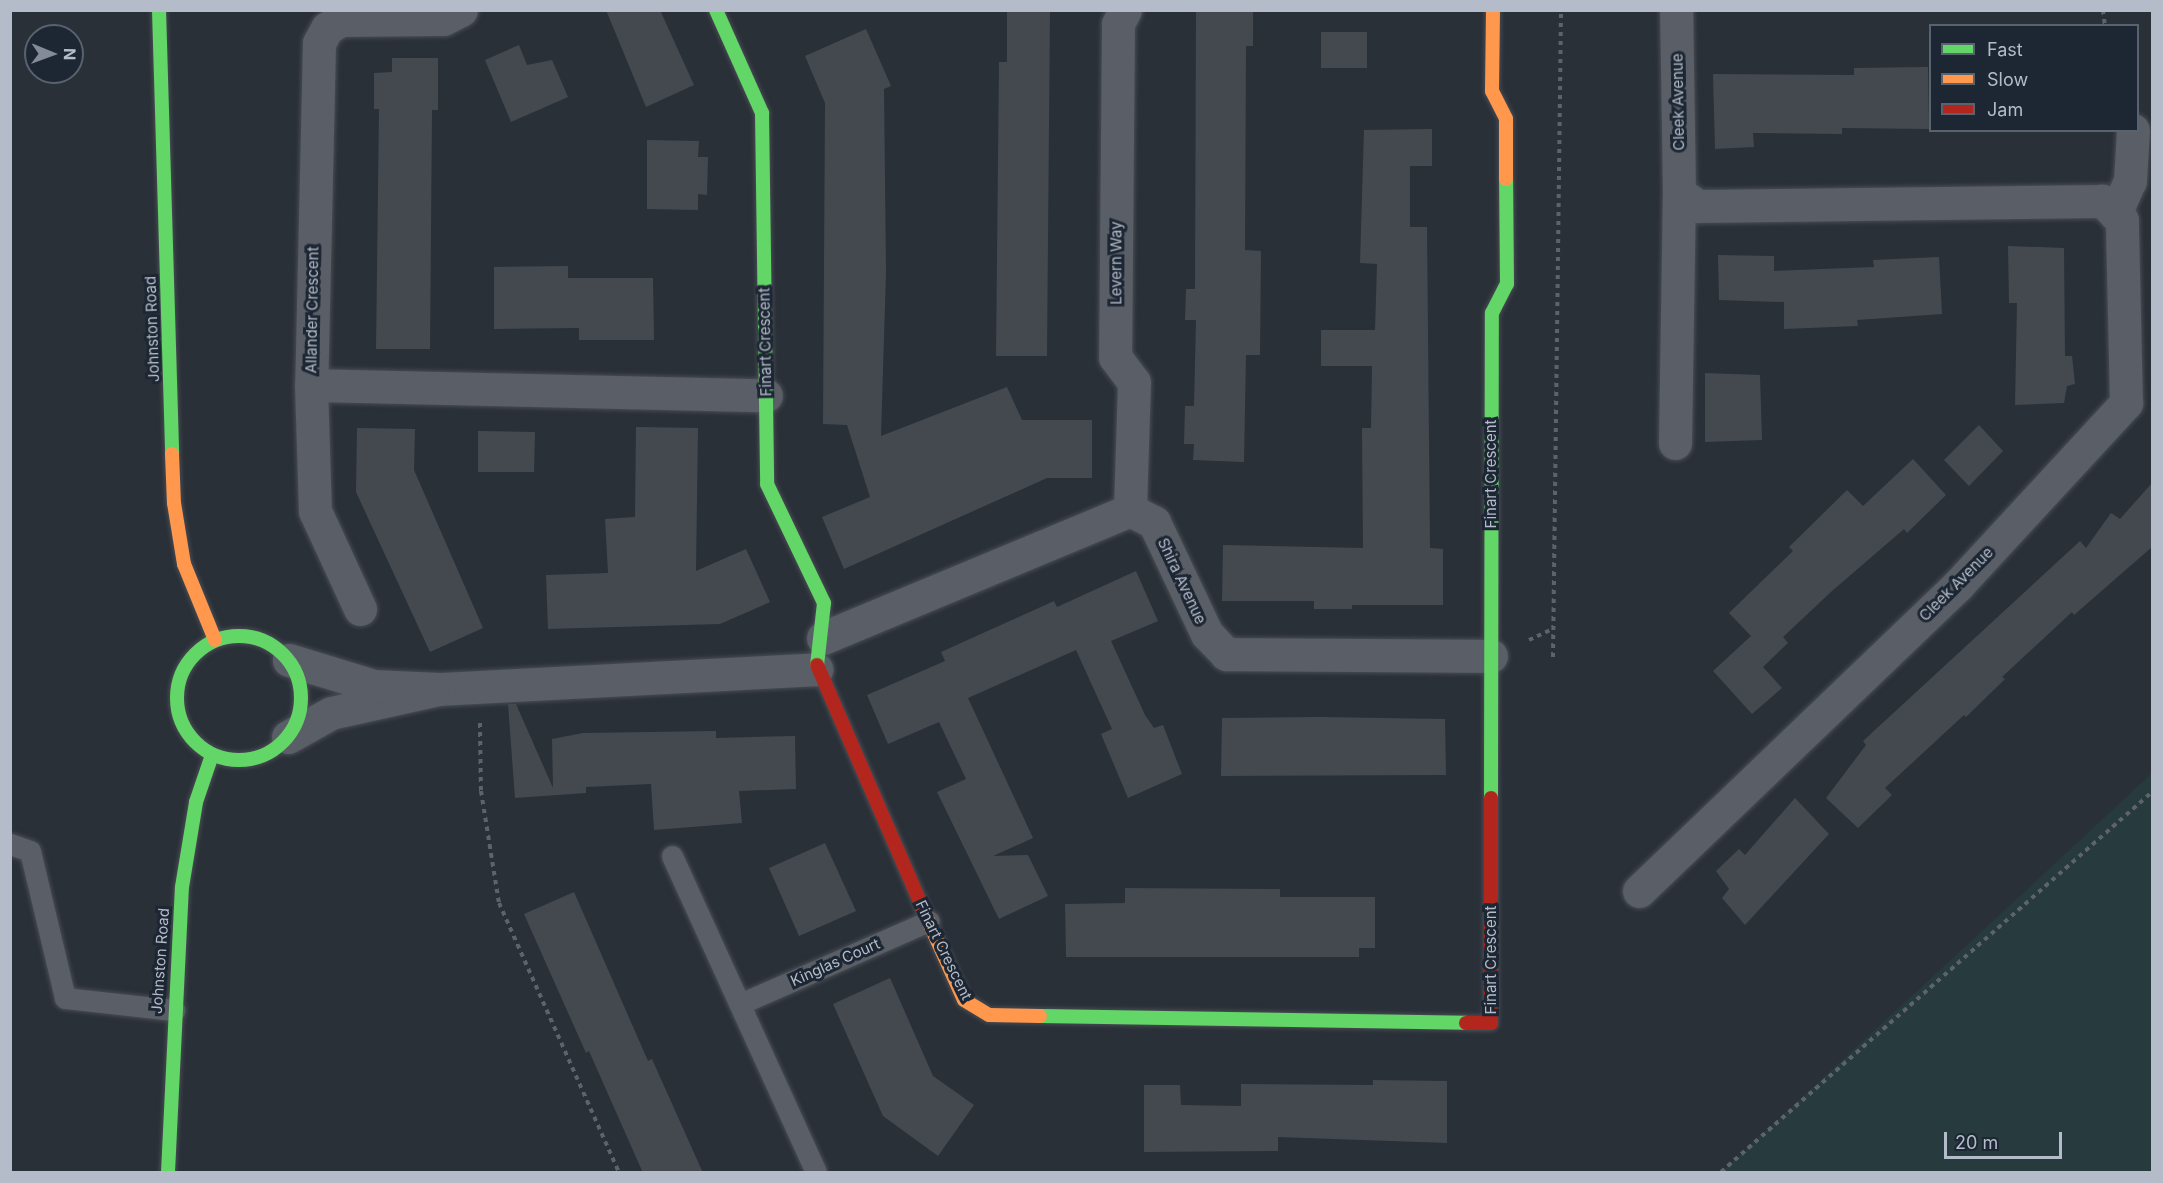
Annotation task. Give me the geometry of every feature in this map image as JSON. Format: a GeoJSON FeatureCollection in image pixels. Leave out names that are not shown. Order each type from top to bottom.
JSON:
{"type":"FeatureCollection","features":[{"type":"Feature","properties":{"kind":"street","name":"Johnston Road"},"geometry":{"type":"LineString","coordinates":[[159,10],[174,503],[184,564],[215,640]]}},
{"type":"Feature","properties":{"kind":"street","name":"Allander Crescent"},"geometry":{"type":"LineString","coordinates":[[460,10],[442,19],[341,20],[327,28],[319,43],[311,385],[766,395]]}},
{"type":"Feature","properties":{"kind":"street","name":"Finart Crescent"},"geometry":{"type":"LineString","coordinates":[[716,10],[762,113],[767,484],[824,603],[820,653],[929,921],[964,1000],[989,1015],[1491,1023],[1492,313],[1508,284],[1506,119],[1492,91],[1493,10]]}},
{"type":"Feature","properties":{"kind":"street","name":"Levern Way"},"geometry":{"type":"LineString","coordinates":[[1125,10],[1118,24],[1115,357],[1134,382],[1130,510]]}},
{"type":"Feature","properties":{"kind":"street","name":"Cleek Avenue"},"geometry":{"type":"LineString","coordinates":[[1675,443],[1679,193],[1676,10]]}},
{"type":"Feature","properties":{"kind":"street"},"geometry":{"type":"LineString","coordinates":[[1679,193],[1698,206],[2102,201],[2115,214],[2130,181],[2133,132]]}},
{"type":"Feature","properties":{"kind":"street","name":"Cleek Avenue"},"geometry":{"type":"LineString","coordinates":[[1639,891],[1958,585],[2126,403],[2122,220],[2115,214]]}},
{"type":"Feature","properties":{"kind":"street"},"geometry":{"type":"LineString","coordinates":[[311,385],[315,511],[360,609]]}},
{"type":"Feature","properties":{"kind":"street"},"geometry":{"type":"LineString","coordinates":[[289,660],[374,686],[440,689],[820,653],[1130,510]]}},
{"type":"Feature","properties":{"kind":"street","name":"Shira Avenue"},"geometry":{"type":"LineString","coordinates":[[1130,510],[1154,522],[1207,634],[1226,654],[1491,656]]}},
{"type":"Feature","properties":{"kind":"street"},"geometry":{"type":"LineString","coordinates":[[288,737],[298,719],[302,699],[299,678],[289,660],[274,645],[255,637],[235,635],[215,640],[198,650],[177,686],[177,706],[183,726],[195,743],[212,755],[233,760],[253,759],[273,751],[288,737],[331,713],[440,689]]}},
{"type":"Feature","properties":{"kind":"street","name":"Johnston Road"},"geometry":{"type":"LineString","coordinates":[[168,1173],[174,1010],[182,887],[196,802],[212,755]]}},
{"type":"Feature","properties":{"kind":"lane"},"geometry":{"type":"LineString","coordinates":[[10,844],[30,851],[65,998],[174,1010]]}},
{"type":"Feature","properties":{"kind":"lane"},"geometry":{"type":"LineString","coordinates":[[672,856],[742,1003],[816,1173]]}},
{"type":"Feature","properties":{"kind":"lane","name":"Kinglas Court"},"geometry":{"type":"LineString","coordinates":[[742,1003],[929,921]]}},
{"type":"Feature","properties":{"kind":"path"},"geometry":{"type":"LineString","coordinates":[[1552,657],[1561,10]]}},
{"type":"Feature","properties":{"kind":"path"},"geometry":{"type":"LineString","coordinates":[[480,687],[481,791],[499,903],[619,1173]]}},
{"type":"Feature","properties":{"kind":"path"},"geometry":{"type":"LineString","coordinates":[[1721,1173],[2152,792]]}},
{"type":"Feature","properties":{"kind":"green space"},"geometry":{"type":"Polygon","coordinates":[[[2152,773],[2152,1172],[1721,1172],[2019,897],[2152,773]]]}},
{"type":"Feature","properties":{"kind":"building"},"geometry":{"type":"Polygon","coordinates":[[[606,10],[660,10],[694,85],[646,107],[606,10]]]}},
{"type":"Feature","properties":{"kind":"building"},"geometry":{"type":"Polygon","coordinates":[[[1007,10],[1050,10],[1047,356],[996,356],[999,62],[1007,62],[1007,10]]]}},
{"type":"Feature","properties":{"kind":"building"},"geometry":{"type":"Polygon","coordinates":[[[1196,10],[1253,10],[1253,46],[1246,46],[1245,250],[1261,251],[1260,355],[1246,355],[1244,462],[1193,460],[1194,444],[1184,444],[1185,406],[1194,406],[1196,320],[1185,320],[1186,289],[1195,289],[1196,10]]]}},
{"type":"Feature","properties":{"kind":"building"},"geometry":{"type":"Polygon","coordinates":[[[866,29],[891,86],[884,89],[886,272],[881,436],[1007,387],[1022,420],[1092,420],[1092,478],[1047,478],[844,569],[822,517],[870,497],[847,425],[823,424],[825,103],[805,56],[866,29]]]}},
{"type":"Feature","properties":{"kind":"building"},"geometry":{"type":"Polygon","coordinates":[[[1321,32],[1367,32],[1367,68],[1321,68],[1321,32]]]}},
{"type":"Feature","properties":{"kind":"building"},"geometry":{"type":"Polygon","coordinates":[[[519,45],[527,65],[552,60],[568,97],[511,122],[485,60],[519,45]]]}},
{"type":"Feature","properties":{"kind":"building"},"geometry":{"type":"Polygon","coordinates":[[[392,58],[438,58],[438,110],[432,110],[430,349],[376,349],[379,109],[374,109],[374,73],[392,72],[392,58]]]}},
{"type":"Feature","properties":{"kind":"building"},"geometry":{"type":"Polygon","coordinates":[[[1928,67],[1929,129],[1842,128],[1842,134],[1753,133],[1754,147],[1715,149],[1713,74],[1854,75],[1854,68],[1928,67]]]}},
{"type":"Feature","properties":{"kind":"building"},"geometry":{"type":"Polygon","coordinates":[[[1432,129],[1432,166],[1410,166],[1410,227],[1427,227],[1430,548],[1443,549],[1443,605],[1352,605],[1352,609],[1314,609],[1314,601],[1222,601],[1223,545],[1363,548],[1362,428],[1371,428],[1372,366],[1321,366],[1321,330],[1375,330],[1377,264],[1360,263],[1364,130],[1432,129]]]}},
{"type":"Feature","properties":{"kind":"building"},"geometry":{"type":"Polygon","coordinates":[[[647,140],[699,141],[698,157],[708,157],[707,195],[698,194],[698,210],[647,209],[647,140]]]}},
{"type":"Feature","properties":{"kind":"building"},"geometry":{"type":"Polygon","coordinates":[[[2008,246],[2064,248],[2065,356],[2072,356],[2075,384],[2067,386],[2064,403],[2015,405],[2017,303],[2009,303],[2008,246]]]}},
{"type":"Feature","properties":{"kind":"building"},"geometry":{"type":"Polygon","coordinates":[[[1718,255],[1774,256],[1774,271],[1874,267],[1873,260],[1939,257],[1942,314],[1857,320],[1858,326],[1784,329],[1784,302],[1719,300],[1718,255]]]}},
{"type":"Feature","properties":{"kind":"building"},"geometry":{"type":"Polygon","coordinates":[[[568,266],[568,278],[653,278],[654,340],[579,340],[579,328],[494,329],[494,267],[568,266]]]}},
{"type":"Feature","properties":{"kind":"building"},"geometry":{"type":"Polygon","coordinates":[[[1705,373],[1760,375],[1762,440],[1705,442],[1705,373]]]}},
{"type":"Feature","properties":{"kind":"building"},"geometry":{"type":"Polygon","coordinates":[[[1979,425],[2003,451],[1969,486],[1944,460],[1979,425]]]}},
{"type":"Feature","properties":{"kind":"building"},"geometry":{"type":"Polygon","coordinates":[[[636,427],[698,428],[696,571],[746,549],[770,602],[720,624],[548,629],[546,575],[608,573],[605,519],[635,517],[636,427]]]}},
{"type":"Feature","properties":{"kind":"building"},"geometry":{"type":"Polygon","coordinates":[[[357,428],[415,429],[414,470],[483,628],[430,652],[356,492],[357,428]]]}},
{"type":"Feature","properties":{"kind":"building"},"geometry":{"type":"Polygon","coordinates":[[[478,431],[535,432],[534,472],[478,472],[478,431]]]}},
{"type":"Feature","properties":{"kind":"building"},"geometry":{"type":"Polygon","coordinates":[[[1913,459],[1946,495],[1907,533],[1904,529],[1783,637],[1788,643],[1763,667],[1782,688],[1752,714],[1713,671],[1751,636],[1729,613],[1793,551],[1789,547],[1847,490],[1863,506],[1913,459]]]}},
{"type":"Feature","properties":{"kind":"building"},"geometry":{"type":"Polygon","coordinates":[[[2152,483],[2152,547],[2074,615],[2072,612],[2002,677],[2005,679],[1966,717],[1964,715],[1885,788],[1892,795],[1858,828],[1826,798],[1866,745],[1863,741],[2080,541],[2086,548],[2111,513],[2120,519],[2152,483]]]}},
{"type":"Feature","properties":{"kind":"building"},"geometry":{"type":"Polygon","coordinates":[[[1136,571],[1158,621],[1111,641],[1145,715],[1154,728],[1163,725],[1182,774],[1128,798],[1101,734],[1112,729],[1076,650],[968,698],[1033,838],[993,856],[1028,855],[1048,896],[999,919],[937,792],[966,779],[939,722],[888,744],[867,695],[945,661],[941,652],[1054,601],[1057,607],[1136,571]]]}},
{"type":"Feature","properties":{"kind":"building"},"geometry":{"type":"Polygon","coordinates":[[[508,704],[516,704],[553,788],[552,739],[583,733],[716,731],[716,738],[795,736],[796,789],[739,791],[742,823],[654,830],[651,784],[586,787],[586,793],[515,798],[508,704]]]}},
{"type":"Feature","properties":{"kind":"building"},"geometry":{"type":"Polygon","coordinates":[[[1222,718],[1445,719],[1446,775],[1221,776],[1222,718]]]}},
{"type":"Feature","properties":{"kind":"building"},"geometry":{"type":"Polygon","coordinates":[[[1795,798],[1829,834],[1745,925],[1722,898],[1729,889],[1716,871],[1739,849],[1745,855],[1795,798]]]}},
{"type":"Feature","properties":{"kind":"building"},"geometry":{"type":"Polygon","coordinates":[[[825,843],[856,911],[799,936],[769,868],[825,843]]]}},
{"type":"Feature","properties":{"kind":"building"},"geometry":{"type":"Polygon","coordinates":[[[1125,888],[1280,889],[1280,897],[1375,897],[1375,948],[1359,948],[1359,957],[1066,957],[1065,904],[1125,903],[1125,888]]]}},
{"type":"Feature","properties":{"kind":"building"},"geometry":{"type":"Polygon","coordinates":[[[574,892],[648,1061],[652,1059],[703,1173],[643,1173],[589,1051],[586,1053],[524,914],[574,892]]]}},
{"type":"Feature","properties":{"kind":"building"},"geometry":{"type":"Polygon","coordinates":[[[890,978],[933,1076],[974,1105],[938,1156],[883,1116],[833,1004],[890,978]]]}},
{"type":"Feature","properties":{"kind":"building"},"geometry":{"type":"Polygon","coordinates":[[[1373,1080],[1447,1081],[1447,1143],[1278,1137],[1278,1151],[1144,1152],[1144,1085],[1180,1085],[1181,1105],[1241,1106],[1241,1084],[1373,1085],[1373,1080]]]}},
{"type":"Feature","properties":{"kind":"traffic: fast"},"geometry":{"type":"LineString","coordinates":[[159,10],[172,454]]}},
{"type":"Feature","properties":{"kind":"traffic: fast"},"geometry":{"type":"LineString","coordinates":[[716,10],[762,113],[767,484],[824,603],[817,665]]}},
{"type":"Feature","properties":{"kind":"traffic: fast"},"geometry":{"type":"LineString","coordinates":[[1491,798],[1492,313],[1507,284],[1506,179]]}},
{"type":"Feature","properties":{"kind":"traffic: fast"},"geometry":{"type":"LineString","coordinates":[[239,636],[263,640],[283,654],[297,674],[301,698],[297,722],[283,742],[263,756],[239,760],[215,756],[195,742],[181,722],[177,698],[181,674],[195,654],[215,640],[239,636]]}},
{"type":"Feature","properties":{"kind":"traffic: fast"},"geometry":{"type":"LineString","coordinates":[[168,1172],[182,887],[196,802],[212,755]]}},
{"type":"Feature","properties":{"kind":"traffic: fast"},"geometry":{"type":"LineString","coordinates":[[1040,1016],[1466,1023]]}},
{"type":"Feature","properties":{"kind":"traffic: slow"},"geometry":{"type":"LineString","coordinates":[[1493,10],[1492,91],[1506,119],[1506,179]]}},
{"type":"Feature","properties":{"kind":"traffic: slow"},"geometry":{"type":"LineString","coordinates":[[172,454],[174,503],[184,564],[215,640]]}},
{"type":"Feature","properties":{"kind":"traffic: slow"},"geometry":{"type":"LineString","coordinates":[[922,907],[964,1000],[989,1015],[1040,1016]]}},
{"type":"Feature","properties":{"kind":"traffic: jam"},"geometry":{"type":"LineString","coordinates":[[817,665],[922,907]]}},
{"type":"Feature","properties":{"kind":"traffic: jam"},"geometry":{"type":"LineString","coordinates":[[1466,1023],[1491,1023],[1491,798]]}}]}
